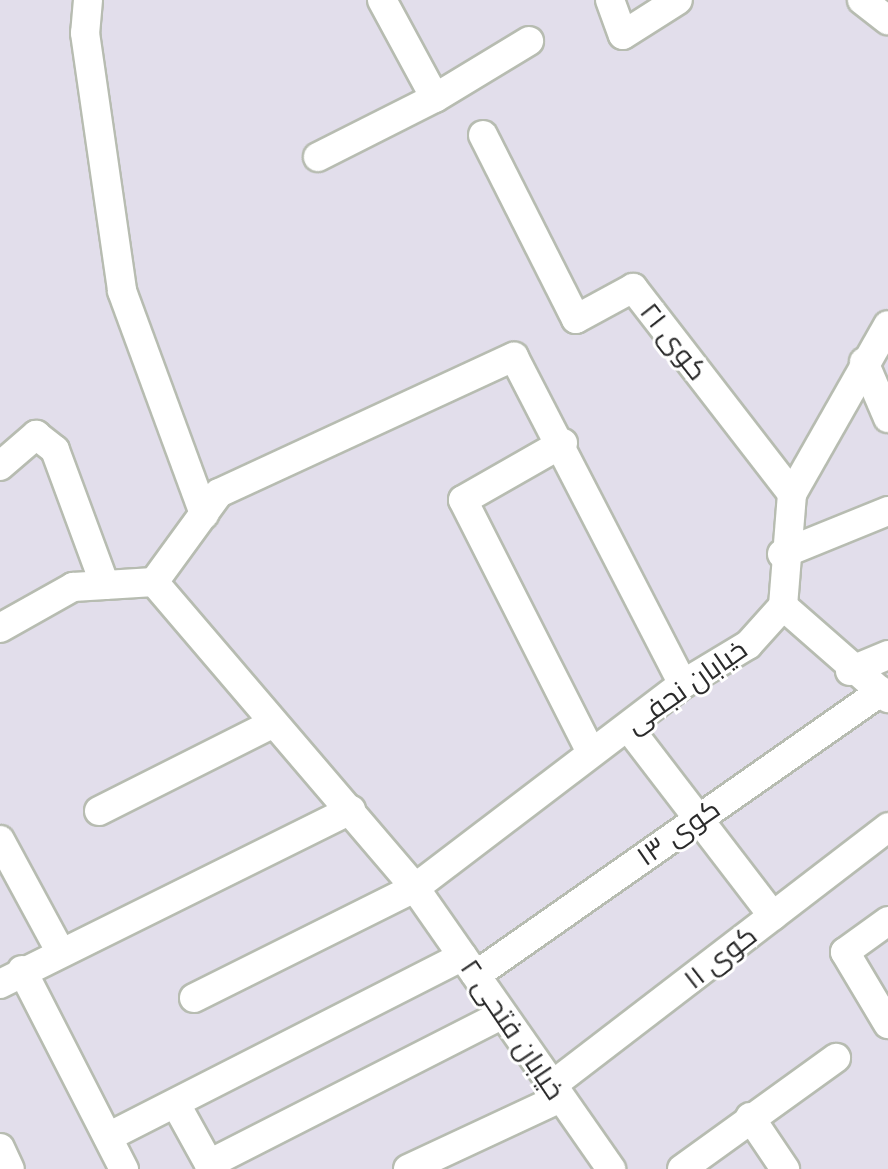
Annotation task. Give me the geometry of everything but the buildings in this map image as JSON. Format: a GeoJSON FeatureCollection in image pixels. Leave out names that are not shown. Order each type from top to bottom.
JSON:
{"type":"FeatureCollection","features":[{"type":"Feature","properties":{"kind":"street"},"geometry":{"type":"LineString","coordinates":[[88,0],[85,33],[122,291],[204,514]]}},
{"type":"Feature","properties":{"kind":"street"},"geometry":{"type":"LineString","coordinates":[[610,0],[623,35],[678,0]]}},
{"type":"Feature","properties":{"kind":"street"},"geometry":{"type":"LineString","coordinates":[[862,0],[888,20]]}},
{"type":"Feature","properties":{"kind":"street"},"geometry":{"type":"LineString","coordinates":[[388,2],[435,98]]}},
{"type":"Feature","properties":{"kind":"street"},"geometry":{"type":"LineString","coordinates":[[318,157],[435,98],[529,41]]}},
{"type":"Feature","properties":{"kind":"street","name":"کوی ۲۱"},"geometry":{"type":"LineString","coordinates":[[483,135],[576,319],[633,288],[792,494]]}},
{"type":"Feature","properties":{"kind":"street"},"geometry":{"type":"LineString","coordinates":[[885,695],[850,671],[783,606],[782,554],[792,494],[864,362],[888,325]]}},
{"type":"Feature","properties":{"kind":"street"},"geometry":{"type":"LineString","coordinates":[[0,628],[73,587],[154,582],[219,493],[514,357],[563,443],[683,684]]}},
{"type":"Feature","properties":{"kind":"street"},"geometry":{"type":"LineString","coordinates":[[864,362],[888,418]]}},
{"type":"Feature","properties":{"kind":"street"},"geometry":{"type":"LineString","coordinates":[[0,466],[36,435],[55,450],[105,585]]}},
{"type":"Feature","properties":{"kind":"street"},"geometry":{"type":"LineString","coordinates":[[563,443],[463,500],[591,752]]}},
{"type":"Feature","properties":{"kind":"street"},"geometry":{"type":"LineString","coordinates":[[782,554],[888,511]]}},
{"type":"Feature","properties":{"kind":"street","name":"خیابان فتحی ۲"},"geometry":{"type":"LineString","coordinates":[[154,582],[415,888],[611,1169]]}},
{"type":"Feature","properties":{"kind":"street","name":"خیابان نجفی"},"geometry":{"type":"LineString","coordinates":[[194,998],[415,888],[683,684],[748,645],[783,606]]}},
{"type":"Feature","properties":{"kind":"street"},"geometry":{"type":"LineString","coordinates":[[850,671],[888,655]]}},
{"type":"Feature","properties":{"kind":"street","name":"کوی ۱۳"},"geometry":{"type":"LineString","coordinates":[[108,1137],[470,966],[885,695]]}},
{"type":"Feature","properties":{"kind":"street"},"geometry":{"type":"LineString","coordinates":[[99,811],[272,724]]}},
{"type":"Feature","properties":{"kind":"street"},"geometry":{"type":"LineString","coordinates":[[628,727],[773,916]]}},
{"type":"Feature","properties":{"kind":"street"},"geometry":{"type":"LineString","coordinates":[[124,1169],[108,1137],[11,977],[351,810]]}},
{"type":"Feature","properties":{"kind":"street","name":"کوی ۱۱"},"geometry":{"type":"LineString","coordinates":[[408,1169],[556,1092],[888,827]]}},
{"type":"Feature","properties":{"kind":"street"},"geometry":{"type":"LineString","coordinates":[[0,840],[60,951]]}},
{"type":"Feature","properties":{"kind":"street"},"geometry":{"type":"LineString","coordinates":[[888,921],[845,952],[888,1024]]}},
{"type":"Feature","properties":{"kind":"street"},"geometry":{"type":"LineString","coordinates":[[177,1106],[209,1164],[502,1015]]}},
{"type":"Feature","properties":{"kind":"street"},"geometry":{"type":"LineString","coordinates":[[682,1169],[750,1117],[836,1058]]}},
{"type":"Feature","properties":{"kind":"street"},"geometry":{"type":"LineString","coordinates":[[750,1117],[785,1169]]}},
{"type":"Feature","properties":{"kind":"street"},"geometry":{"type":"LineString","coordinates":[[0,1148],[10,1169]]}}]}
